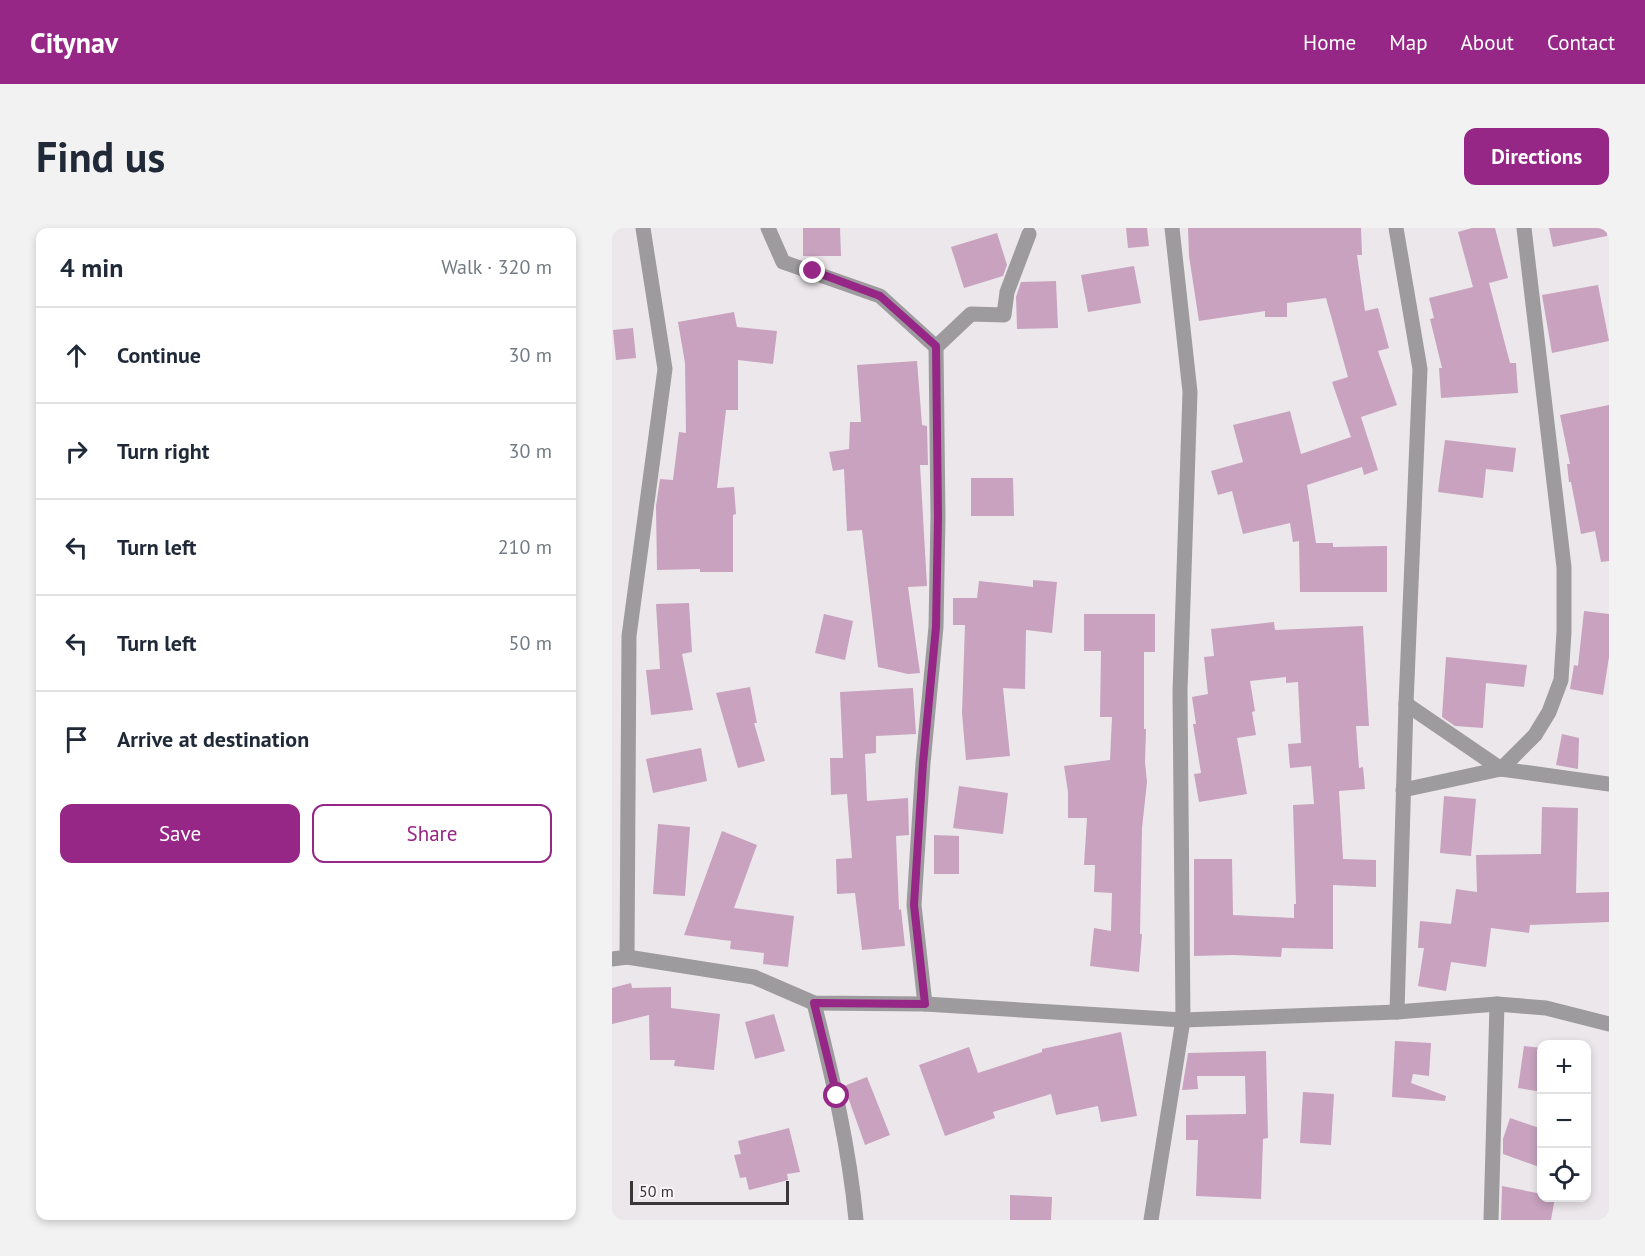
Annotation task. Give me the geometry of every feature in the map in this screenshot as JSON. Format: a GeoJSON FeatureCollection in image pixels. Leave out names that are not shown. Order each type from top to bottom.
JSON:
{"type":"FeatureCollection","features":[{"type":"Feature","properties":{"kind":"street"},"geometry":{"type":"LineString","coordinates":[[643,228],[665,369],[629,636],[620,958],[754,977],[814,1003],[925,1004],[1183,1020],[1397,1012],[1497,1004],[1546,1008],[1609,1024]]}},
{"type":"Feature","properties":{"kind":"street"},"geometry":{"type":"LineString","coordinates":[[768,228],[783,262],[880,296],[936,346],[938,517],[936,627],[923,763],[914,905],[925,1004]]}},
{"type":"Feature","properties":{"kind":"street"},"geometry":{"type":"LineString","coordinates":[[1151,1220],[1183,1020],[1180,691],[1190,392],[1172,228]]}},
{"type":"Feature","properties":{"kind":"street"},"geometry":{"type":"LineString","coordinates":[[1396,228],[1420,369],[1406,704],[1397,1012]]}},
{"type":"Feature","properties":{"kind":"street"},"geometry":{"type":"LineString","coordinates":[[1501,769],[1535,735],[1549,712],[1561,680],[1564,632],[1564,567],[1524,228]]}},
{"type":"Feature","properties":{"kind":"street"},"geometry":{"type":"LineString","coordinates":[[936,346],[971,314],[1004,315],[1007,292],[1029,234]]}},
{"type":"Feature","properties":{"kind":"street"},"geometry":{"type":"LineString","coordinates":[[1406,704],[1501,769]]}},
{"type":"Feature","properties":{"kind":"street"},"geometry":{"type":"LineString","coordinates":[[1403,790],[1501,769],[1609,784]]}},
{"type":"Feature","properties":{"kind":"street"},"geometry":{"type":"LineString","coordinates":[[814,1003],[841,1118],[856,1220]]}},
{"type":"Feature","properties":{"kind":"street"},"geometry":{"type":"LineString","coordinates":[[1491,1220],[1497,1004]]}},
{"type":"Feature","properties":{"kind":"building"},"geometry":{"type":"Polygon","coordinates":[[[803,228],[840,228],[841,256],[803,256],[803,228]]]}},
{"type":"Feature","properties":{"kind":"building"},"geometry":{"type":"Polygon","coordinates":[[[1126,228],[1147,228],[1149,246],[1128,248],[1126,228]]]}},
{"type":"Feature","properties":{"kind":"building"},"geometry":{"type":"Polygon","coordinates":[[[1188,228],[1361,228],[1362,255],[1357,255],[1365,311],[1378,308],[1389,348],[1378,351],[1397,405],[1361,417],[1378,470],[1364,475],[1362,467],[1307,485],[1316,543],[1333,543],[1333,547],[1387,546],[1387,592],[1300,592],[1299,541],[1293,542],[1290,523],[1243,534],[1232,491],[1218,495],[1211,471],[1243,462],[1233,425],[1290,411],[1301,454],[1351,437],[1332,382],[1348,377],[1326,298],[1287,303],[1287,317],[1265,317],[1265,311],[1199,321],[1189,256],[1188,228]]]}},
{"type":"Feature","properties":{"kind":"building"},"geometry":{"type":"Polygon","coordinates":[[[1472,228],[1495,228],[1508,278],[1489,283],[1510,363],[1516,363],[1518,393],[1441,398],[1439,368],[1442,368],[1430,319],[1434,318],[1429,298],[1473,287],[1458,232],[1472,228]]]}},
{"type":"Feature","properties":{"kind":"building"},"geometry":{"type":"Polygon","coordinates":[[[1549,228],[1607,228],[1607,236],[1553,247],[1549,228]]]}},
{"type":"Feature","properties":{"kind":"building"},"geometry":{"type":"Polygon","coordinates":[[[997,233],[1007,265],[1003,276],[964,288],[951,247],[997,233]]]}},
{"type":"Feature","properties":{"kind":"building"},"geometry":{"type":"Polygon","coordinates":[[[1134,266],[1141,303],[1088,312],[1081,275],[1134,266]]]}},
{"type":"Feature","properties":{"kind":"building"},"geometry":{"type":"Polygon","coordinates":[[[1056,281],[1058,328],[1017,329],[1016,297],[1021,282],[1056,281]]]}},
{"type":"Feature","properties":{"kind":"building"},"geometry":{"type":"Polygon","coordinates":[[[1598,285],[1609,341],[1552,353],[1542,295],[1598,285]]]}},
{"type":"Feature","properties":{"kind":"building"},"geometry":{"type":"Polygon","coordinates":[[[734,312],[737,327],[777,331],[773,364],[738,360],[738,410],[726,410],[717,488],[734,487],[736,514],[733,515],[733,572],[700,572],[700,569],[657,570],[656,506],[660,479],[673,480],[679,432],[686,433],[685,363],[678,322],[734,312]]]}},
{"type":"Feature","properties":{"kind":"building"},"geometry":{"type":"Polygon","coordinates":[[[633,328],[636,358],[616,360],[613,330],[633,328]]]}},
{"type":"Feature","properties":{"kind":"building"},"geometry":{"type":"Polygon","coordinates":[[[917,361],[922,425],[927,426],[928,465],[920,465],[927,586],[908,587],[920,673],[908,674],[878,667],[862,530],[847,531],[844,469],[833,471],[829,452],[849,449],[850,422],[861,422],[857,365],[917,361]]]}},
{"type":"Feature","properties":{"kind":"building"},"geometry":{"type":"Polygon","coordinates":[[[1609,405],[1609,561],[1601,562],[1595,531],[1581,534],[1571,482],[1569,482],[1567,464],[1570,464],[1560,415],[1609,405]]]}},
{"type":"Feature","properties":{"kind":"building"},"geometry":{"type":"Polygon","coordinates":[[[1445,440],[1516,448],[1513,472],[1486,469],[1483,498],[1438,492],[1445,440]]]}},
{"type":"Feature","properties":{"kind":"building"},"geometry":{"type":"Polygon","coordinates":[[[971,478],[1013,478],[1014,516],[971,516],[971,478]]]}},
{"type":"Feature","properties":{"kind":"building"},"geometry":{"type":"Polygon","coordinates":[[[1033,580],[1057,582],[1052,633],[1026,630],[1025,689],[1003,688],[1010,756],[966,760],[962,713],[965,625],[953,625],[953,598],[977,598],[979,581],[1033,587],[1033,580]]]}},
{"type":"Feature","properties":{"kind":"building"},"geometry":{"type":"Polygon","coordinates":[[[689,603],[692,652],[682,654],[693,710],[651,715],[646,670],[660,669],[656,604],[689,603]]]}},
{"type":"Feature","properties":{"kind":"building"},"geometry":{"type":"Polygon","coordinates":[[[1584,611],[1609,614],[1609,657],[1603,695],[1570,689],[1574,665],[1578,666],[1584,611]]]}},
{"type":"Feature","properties":{"kind":"building"},"geometry":{"type":"Polygon","coordinates":[[[824,614],[853,621],[845,660],[815,653],[824,614]]]}},
{"type":"Feature","properties":{"kind":"building"},"geometry":{"type":"Polygon","coordinates":[[[1084,614],[1155,614],[1155,652],[1144,652],[1147,782],[1142,828],[1140,934],[1142,934],[1139,972],[1090,966],[1094,928],[1111,931],[1112,893],[1094,892],[1095,865],[1084,865],[1087,818],[1068,818],[1068,792],[1064,766],[1110,760],[1112,717],[1100,717],[1101,651],[1084,651],[1084,614]]]}},
{"type":"Feature","properties":{"kind":"building"},"geometry":{"type":"Polygon","coordinates":[[[1274,622],[1275,630],[1363,626],[1369,726],[1356,726],[1359,768],[1363,767],[1365,789],[1339,791],[1343,859],[1376,860],[1376,887],[1333,885],[1333,949],[1282,948],[1281,957],[1194,956],[1194,859],[1232,859],[1233,915],[1294,918],[1294,904],[1296,904],[1293,805],[1314,804],[1311,766],[1290,768],[1288,744],[1301,743],[1298,682],[1286,683],[1286,677],[1250,681],[1256,735],[1237,738],[1247,794],[1199,802],[1194,774],[1201,773],[1193,724],[1196,724],[1192,697],[1208,694],[1204,657],[1214,656],[1211,629],[1274,622]]]}},
{"type":"Feature","properties":{"kind":"building"},"geometry":{"type":"Polygon","coordinates":[[[1446,657],[1527,665],[1524,687],[1486,683],[1483,728],[1455,726],[1442,717],[1446,657]]]}},
{"type":"Feature","properties":{"kind":"building"},"geometry":{"type":"Polygon","coordinates":[[[750,687],[757,723],[754,723],[765,761],[738,768],[716,693],[750,687]]]}},
{"type":"Feature","properties":{"kind":"building"},"geometry":{"type":"Polygon","coordinates":[[[913,688],[916,734],[876,736],[876,753],[865,754],[867,801],[908,798],[909,835],[896,836],[899,910],[901,909],[905,946],[862,950],[855,893],[837,894],[836,859],[852,858],[847,794],[831,795],[830,758],[843,758],[840,692],[913,688]]]}},
{"type":"Feature","properties":{"kind":"building"},"geometry":{"type":"Polygon","coordinates":[[[1562,734],[1579,738],[1578,769],[1556,765],[1562,734]]]}},
{"type":"Feature","properties":{"kind":"building"},"geometry":{"type":"Polygon","coordinates":[[[701,748],[707,781],[653,793],[646,759],[701,748]]]}},
{"type":"Feature","properties":{"kind":"building"},"geometry":{"type":"Polygon","coordinates":[[[959,786],[1008,793],[1003,834],[953,828],[959,786]]]}},
{"type":"Feature","properties":{"kind":"building"},"geometry":{"type":"Polygon","coordinates":[[[1444,796],[1476,799],[1471,856],[1440,853],[1444,796]]]}},
{"type":"Feature","properties":{"kind":"building"},"geometry":{"type":"Polygon","coordinates":[[[1542,807],[1578,808],[1576,893],[1609,892],[1609,922],[1530,925],[1529,933],[1491,928],[1486,967],[1451,962],[1446,991],[1418,986],[1424,948],[1418,948],[1420,921],[1451,924],[1456,889],[1477,892],[1476,855],[1541,854],[1542,807]]]}},
{"type":"Feature","properties":{"kind":"building"},"geometry":{"type":"Polygon","coordinates":[[[658,824],[690,827],[685,896],[653,894],[658,824]]]}},
{"type":"Feature","properties":{"kind":"building"},"geometry":{"type":"Polygon","coordinates":[[[722,831],[757,845],[734,908],[794,916],[788,967],[763,964],[764,953],[730,949],[731,941],[684,935],[722,831]]]}},
{"type":"Feature","properties":{"kind":"building"},"geometry":{"type":"Polygon","coordinates":[[[934,835],[959,836],[959,874],[934,874],[934,835]]]}},
{"type":"Feature","properties":{"kind":"building"},"geometry":{"type":"Polygon","coordinates":[[[631,983],[632,988],[671,987],[671,1008],[720,1014],[714,1070],[674,1066],[675,1060],[650,1060],[649,1015],[612,1024],[612,988],[631,983]]]}},
{"type":"Feature","properties":{"kind":"building"},"geometry":{"type":"Polygon","coordinates":[[[774,1014],[785,1051],[755,1059],[745,1022],[774,1014]]]}},
{"type":"Feature","properties":{"kind":"building"},"geometry":{"type":"Polygon","coordinates":[[[1121,1032],[1137,1116],[1101,1122],[1098,1106],[1056,1115],[1051,1094],[993,1112],[995,1118],[945,1136],[919,1065],[969,1047],[978,1073],[1042,1052],[1042,1049],[1121,1032]]]}},
{"type":"Feature","properties":{"kind":"building"},"geometry":{"type":"Polygon","coordinates":[[[1395,1041],[1431,1043],[1429,1076],[1413,1074],[1411,1083],[1446,1096],[1445,1101],[1392,1097],[1395,1041]]]}},
{"type":"Feature","properties":{"kind":"building"},"geometry":{"type":"Polygon","coordinates":[[[1524,1046],[1537,1047],[1537,1091],[1518,1088],[1524,1046]]]}},
{"type":"Feature","properties":{"kind":"building"},"geometry":{"type":"Polygon","coordinates":[[[1266,1051],[1268,1138],[1263,1139],[1261,1199],[1196,1196],[1198,1140],[1186,1140],[1186,1115],[1246,1114],[1245,1076],[1197,1076],[1198,1089],[1182,1090],[1188,1053],[1266,1051]]]}},
{"type":"Feature","properties":{"kind":"building"},"geometry":{"type":"Polygon","coordinates":[[[867,1077],[890,1135],[865,1145],[844,1086],[867,1077]]]}},
{"type":"Feature","properties":{"kind":"building"},"geometry":{"type":"Polygon","coordinates":[[[1303,1092],[1334,1094],[1331,1145],[1300,1143],[1303,1092]]]}},
{"type":"Feature","properties":{"kind":"building"},"geometry":{"type":"Polygon","coordinates":[[[1510,1118],[1537,1127],[1537,1166],[1503,1154],[1503,1139],[1510,1118]]]}},
{"type":"Feature","properties":{"kind":"building"},"geometry":{"type":"Polygon","coordinates":[[[789,1128],[800,1172],[787,1174],[788,1180],[749,1190],[746,1177],[740,1178],[734,1155],[741,1154],[738,1141],[789,1128]]]}},
{"type":"Feature","properties":{"kind":"building"},"geometry":{"type":"Polygon","coordinates":[[[1502,1186],[1537,1193],[1537,1202],[1554,1202],[1551,1220],[1501,1220],[1502,1186]]]}},
{"type":"Feature","properties":{"kind":"building"},"geometry":{"type":"Polygon","coordinates":[[[1010,1195],[1052,1197],[1051,1220],[1010,1220],[1010,1195]]]}},
{"type":"Feature","properties":{"kind":"route"},"geometry":{"type":"LineString","coordinates":[[813,271],[880,296],[936,346],[938,517],[936,627],[923,763],[914,905],[925,1004],[814,1003],[837,1096]]}}]}
